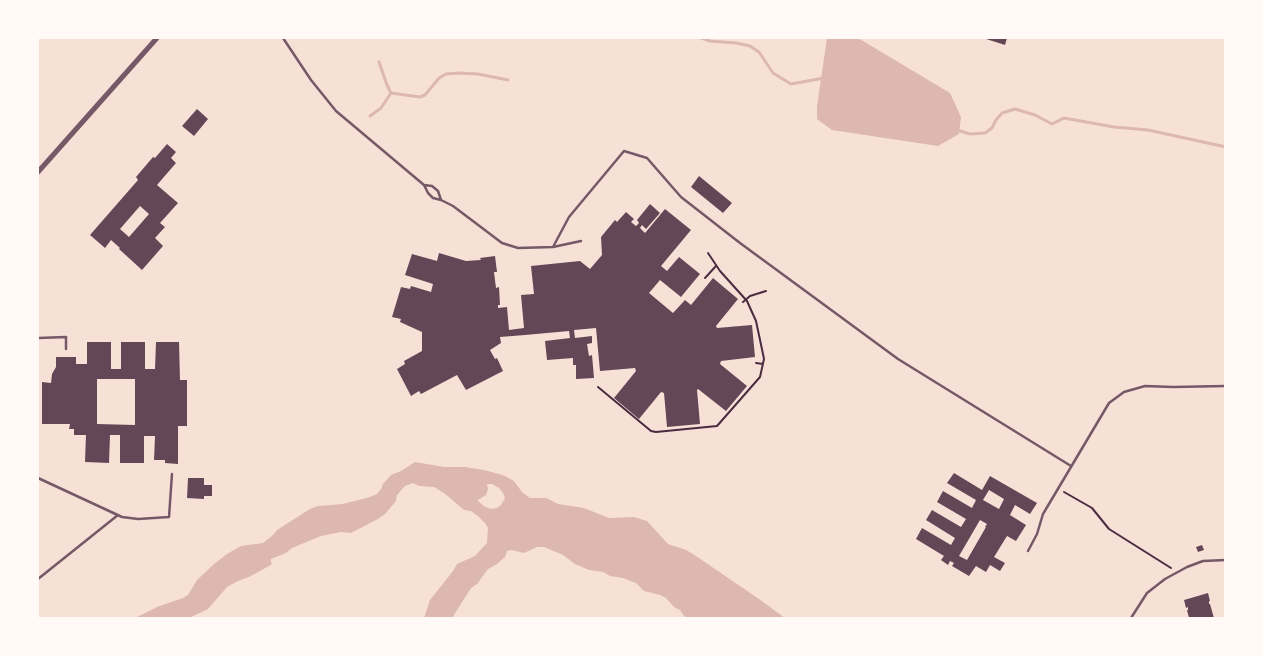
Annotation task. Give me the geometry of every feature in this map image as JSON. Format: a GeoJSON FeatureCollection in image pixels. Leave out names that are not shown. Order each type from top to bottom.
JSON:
{"type":"FeatureCollection","features":[{"type":"Feature","properties":{"kind":"street"},"geometry":{"type":"LineString","coordinates":[[38,172],[157,38]]}},
{"type":"Feature","properties":{"kind":"lane"},"geometry":{"type":"LineString","coordinates":[[283,38],[311,80],[336,111],[424,185],[433,198],[453,206],[502,243],[518,248],[553,247],[580,241]]}},
{"type":"Feature","properties":{"kind":"lane"},"geometry":{"type":"LineString","coordinates":[[553,247],[569,217],[624,150],[647,158],[681,198],[898,359],[1071,466]]}},
{"type":"Feature","properties":{"kind":"lane"},"geometry":{"type":"LineString","coordinates":[[424,185],[432,186],[442,200]]}},
{"type":"Feature","properties":{"kind":"lane"},"geometry":{"type":"LineString","coordinates":[[38,338],[66,338],[66,349]]}},
{"type":"Feature","properties":{"kind":"lane"},"geometry":{"type":"LineString","coordinates":[[1028,551],[1037,534],[1043,514],[1109,403],[1124,392],[1145,386],[1226,386]]}},
{"type":"Feature","properties":{"kind":"lane"},"geometry":{"type":"LineString","coordinates":[[38,478],[122,517],[138,519],[169,517],[172,474]]}},
{"type":"Feature","properties":{"kind":"lane"},"geometry":{"type":"LineString","coordinates":[[38,579],[118,515]]}},
{"type":"Feature","properties":{"kind":"lane"},"geometry":{"type":"LineString","coordinates":[[1131,618],[1147,593],[1165,578],[1203,561],[1226,560]]}},
{"type":"Feature","properties":{"kind":"path"},"geometry":{"type":"LineString","coordinates":[[598,387],[650,431],[656,432],[717,426],[760,377],[763,354],[756,321],[745,299],[720,271],[708,253]]}},
{"type":"Feature","properties":{"kind":"path"},"geometry":{"type":"LineString","coordinates":[[705,278],[716,266]]}},
{"type":"Feature","properties":{"kind":"path"},"geometry":{"type":"LineString","coordinates":[[743,302],[750,296],[766,291]]}},
{"type":"Feature","properties":{"kind":"path"},"geometry":{"type":"LineString","coordinates":[[756,363],[763,364]]}},
{"type":"Feature","properties":{"kind":"path"},"geometry":{"type":"LineString","coordinates":[[722,413],[726,416]]}},
{"type":"Feature","properties":{"kind":"path"},"geometry":{"type":"LineString","coordinates":[[1058,489],[1092,508],[1109,528],[1177,572]]}},
{"type":"Feature","properties":{"kind":"shaded area"},"geometry":{"type":"Polygon","coordinates":[[[827,38],[858,38],[950,93],[961,117],[959,134],[938,146],[832,130],[817,119],[817,106],[827,38]]]}},
{"type":"Feature","properties":{"kind":"shaded area"},"geometry":{"type":"Polygon","coordinates":[[[415,462],[444,467],[465,467],[484,470],[503,475],[514,481],[522,492],[530,498],[546,498],[558,504],[584,508],[609,518],[634,517],[647,521],[668,544],[693,554],[785,618],[687,618],[666,598],[644,591],[636,583],[610,576],[603,572],[589,570],[575,564],[563,555],[544,547],[537,547],[524,553],[507,551],[505,557],[488,569],[477,584],[471,588],[452,618],[424,618],[430,600],[457,564],[475,556],[487,543],[488,528],[479,517],[471,511],[464,510],[434,487],[419,486],[413,483],[405,486],[397,495],[396,501],[378,519],[351,533],[341,532],[321,536],[271,559],[271,565],[227,587],[208,609],[189,618],[135,618],[188,595],[197,580],[214,564],[241,546],[263,543],[277,530],[310,509],[318,506],[343,504],[377,494],[391,475],[415,462]],[[487,484],[486,495],[478,501],[485,507],[492,509],[501,505],[505,498],[499,488],[492,484],[487,484]]]}},
{"type":"Feature","properties":{"kind":"building"},"geometry":{"type":"Polygon","coordinates":[[[983,38],[1007,38],[1005,45],[983,38]]]}},
{"type":"Feature","properties":{"kind":"building"},"geometry":{"type":"Polygon","coordinates":[[[197,109],[208,119],[194,136],[182,126],[197,109]]]}},
{"type":"Feature","properties":{"kind":"building"},"geometry":{"type":"Polygon","coordinates":[[[167,144],[176,152],[171,158],[176,163],[157,185],[178,203],[160,223],[165,227],[155,238],[163,246],[142,270],[111,240],[105,248],[90,235],[138,180],[136,177],[153,157],[155,158],[167,144]],[[140,206],[120,229],[129,237],[149,214],[140,206]]]}},
{"type":"Feature","properties":{"kind":"building"},"geometry":{"type":"Polygon","coordinates":[[[699,176],[732,203],[723,213],[691,187],[699,176]]]}},
{"type":"Feature","properties":{"kind":"building"},"geometry":{"type":"Polygon","coordinates":[[[650,204],[660,213],[646,229],[642,225],[640,228],[645,233],[665,209],[691,230],[661,266],[667,271],[679,257],[700,274],[681,297],[660,280],[649,293],[673,313],[685,300],[691,305],[713,278],[738,299],[716,326],[717,328],[752,325],[755,357],[721,361],[720,364],[747,386],[726,411],[698,389],[700,424],[667,427],[664,393],[661,392],[639,419],[614,398],[636,371],[635,368],[600,371],[596,328],[574,330],[575,338],[592,336],[592,343],[587,344],[589,356],[592,355],[594,378],[576,379],[576,365],[573,365],[573,358],[547,360],[545,341],[570,338],[569,331],[500,337],[501,343],[490,350],[495,359],[497,358],[503,371],[466,390],[457,375],[421,394],[419,391],[411,396],[397,369],[405,364],[404,361],[422,351],[422,332],[400,322],[401,319],[392,317],[401,287],[410,289],[411,286],[431,292],[433,284],[405,275],[412,254],[437,261],[439,253],[466,261],[481,260],[480,258],[495,256],[496,288],[499,287],[500,305],[498,305],[498,308],[507,307],[509,330],[524,328],[521,295],[534,294],[531,266],[580,261],[590,269],[602,255],[601,237],[615,220],[617,222],[626,212],[634,219],[631,222],[636,226],[639,223],[637,220],[650,204]]]}},
{"type":"Feature","properties":{"kind":"building"},"geometry":{"type":"Polygon","coordinates":[[[87,342],[111,342],[111,369],[121,369],[121,342],[145,342],[145,369],[155,369],[156,342],[179,342],[180,380],[187,380],[187,426],[178,426],[178,464],[165,463],[165,460],[154,460],[155,436],[144,436],[144,463],[120,463],[120,435],[110,435],[109,463],[85,462],[86,435],[74,435],[74,429],[69,429],[70,424],[42,424],[42,382],[51,383],[52,374],[56,367],[56,357],[76,357],[76,364],[87,364],[87,342]],[[97,379],[97,424],[135,425],[135,379],[97,379]]]}},
{"type":"Feature","properties":{"kind":"building"},"geometry":{"type":"Polygon","coordinates":[[[954,473],[982,490],[990,476],[1037,503],[1030,514],[1015,505],[1010,515],[1026,525],[1016,541],[1007,536],[994,557],[1005,563],[1000,571],[990,565],[986,572],[976,566],[969,576],[952,566],[954,563],[950,561],[948,565],[941,560],[944,556],[916,539],[922,528],[951,545],[955,538],[926,520],[932,510],[961,527],[966,519],[937,502],[943,491],[972,508],[976,500],[947,483],[954,473]],[[989,490],[983,500],[999,509],[1004,499],[989,490]],[[980,520],[959,556],[967,560],[987,524],[980,520]]]}},
{"type":"Feature","properties":{"kind":"building"},"geometry":{"type":"Polygon","coordinates":[[[188,478],[204,478],[204,485],[212,485],[212,496],[204,496],[204,499],[187,498],[188,478]]]}},
{"type":"Feature","properties":{"kind":"building"},"geometry":{"type":"Polygon","coordinates":[[[1202,545],[1204,550],[1198,552],[1196,547],[1202,545]]]}},
{"type":"Feature","properties":{"kind":"building"},"geometry":{"type":"Polygon","coordinates":[[[1208,593],[1209,604],[1214,618],[1189,618],[1188,607],[1186,608],[1184,600],[1208,593]]]}},
{"type":"Feature","properties":{"kind":"waterway"},"geometry":{"type":"LineString","coordinates":[[701,38],[710,41],[750,46],[759,52],[773,73],[791,84],[824,78]]}},
{"type":"Feature","properties":{"kind":"waterway"},"geometry":{"type":"LineString","coordinates":[[370,116],[381,108],[391,93],[379,62]]}},
{"type":"Feature","properties":{"kind":"waterway"},"geometry":{"type":"LineString","coordinates":[[391,93],[420,97],[425,95],[439,78],[446,74],[478,74],[508,80]]}},
{"type":"Feature","properties":{"kind":"waterway"},"geometry":{"type":"LineString","coordinates":[[957,130],[970,134],[985,133],[992,128],[1002,113],[1015,109],[1035,115],[1052,124],[1064,118],[1114,127],[1148,130],[1226,147]]}}]}
